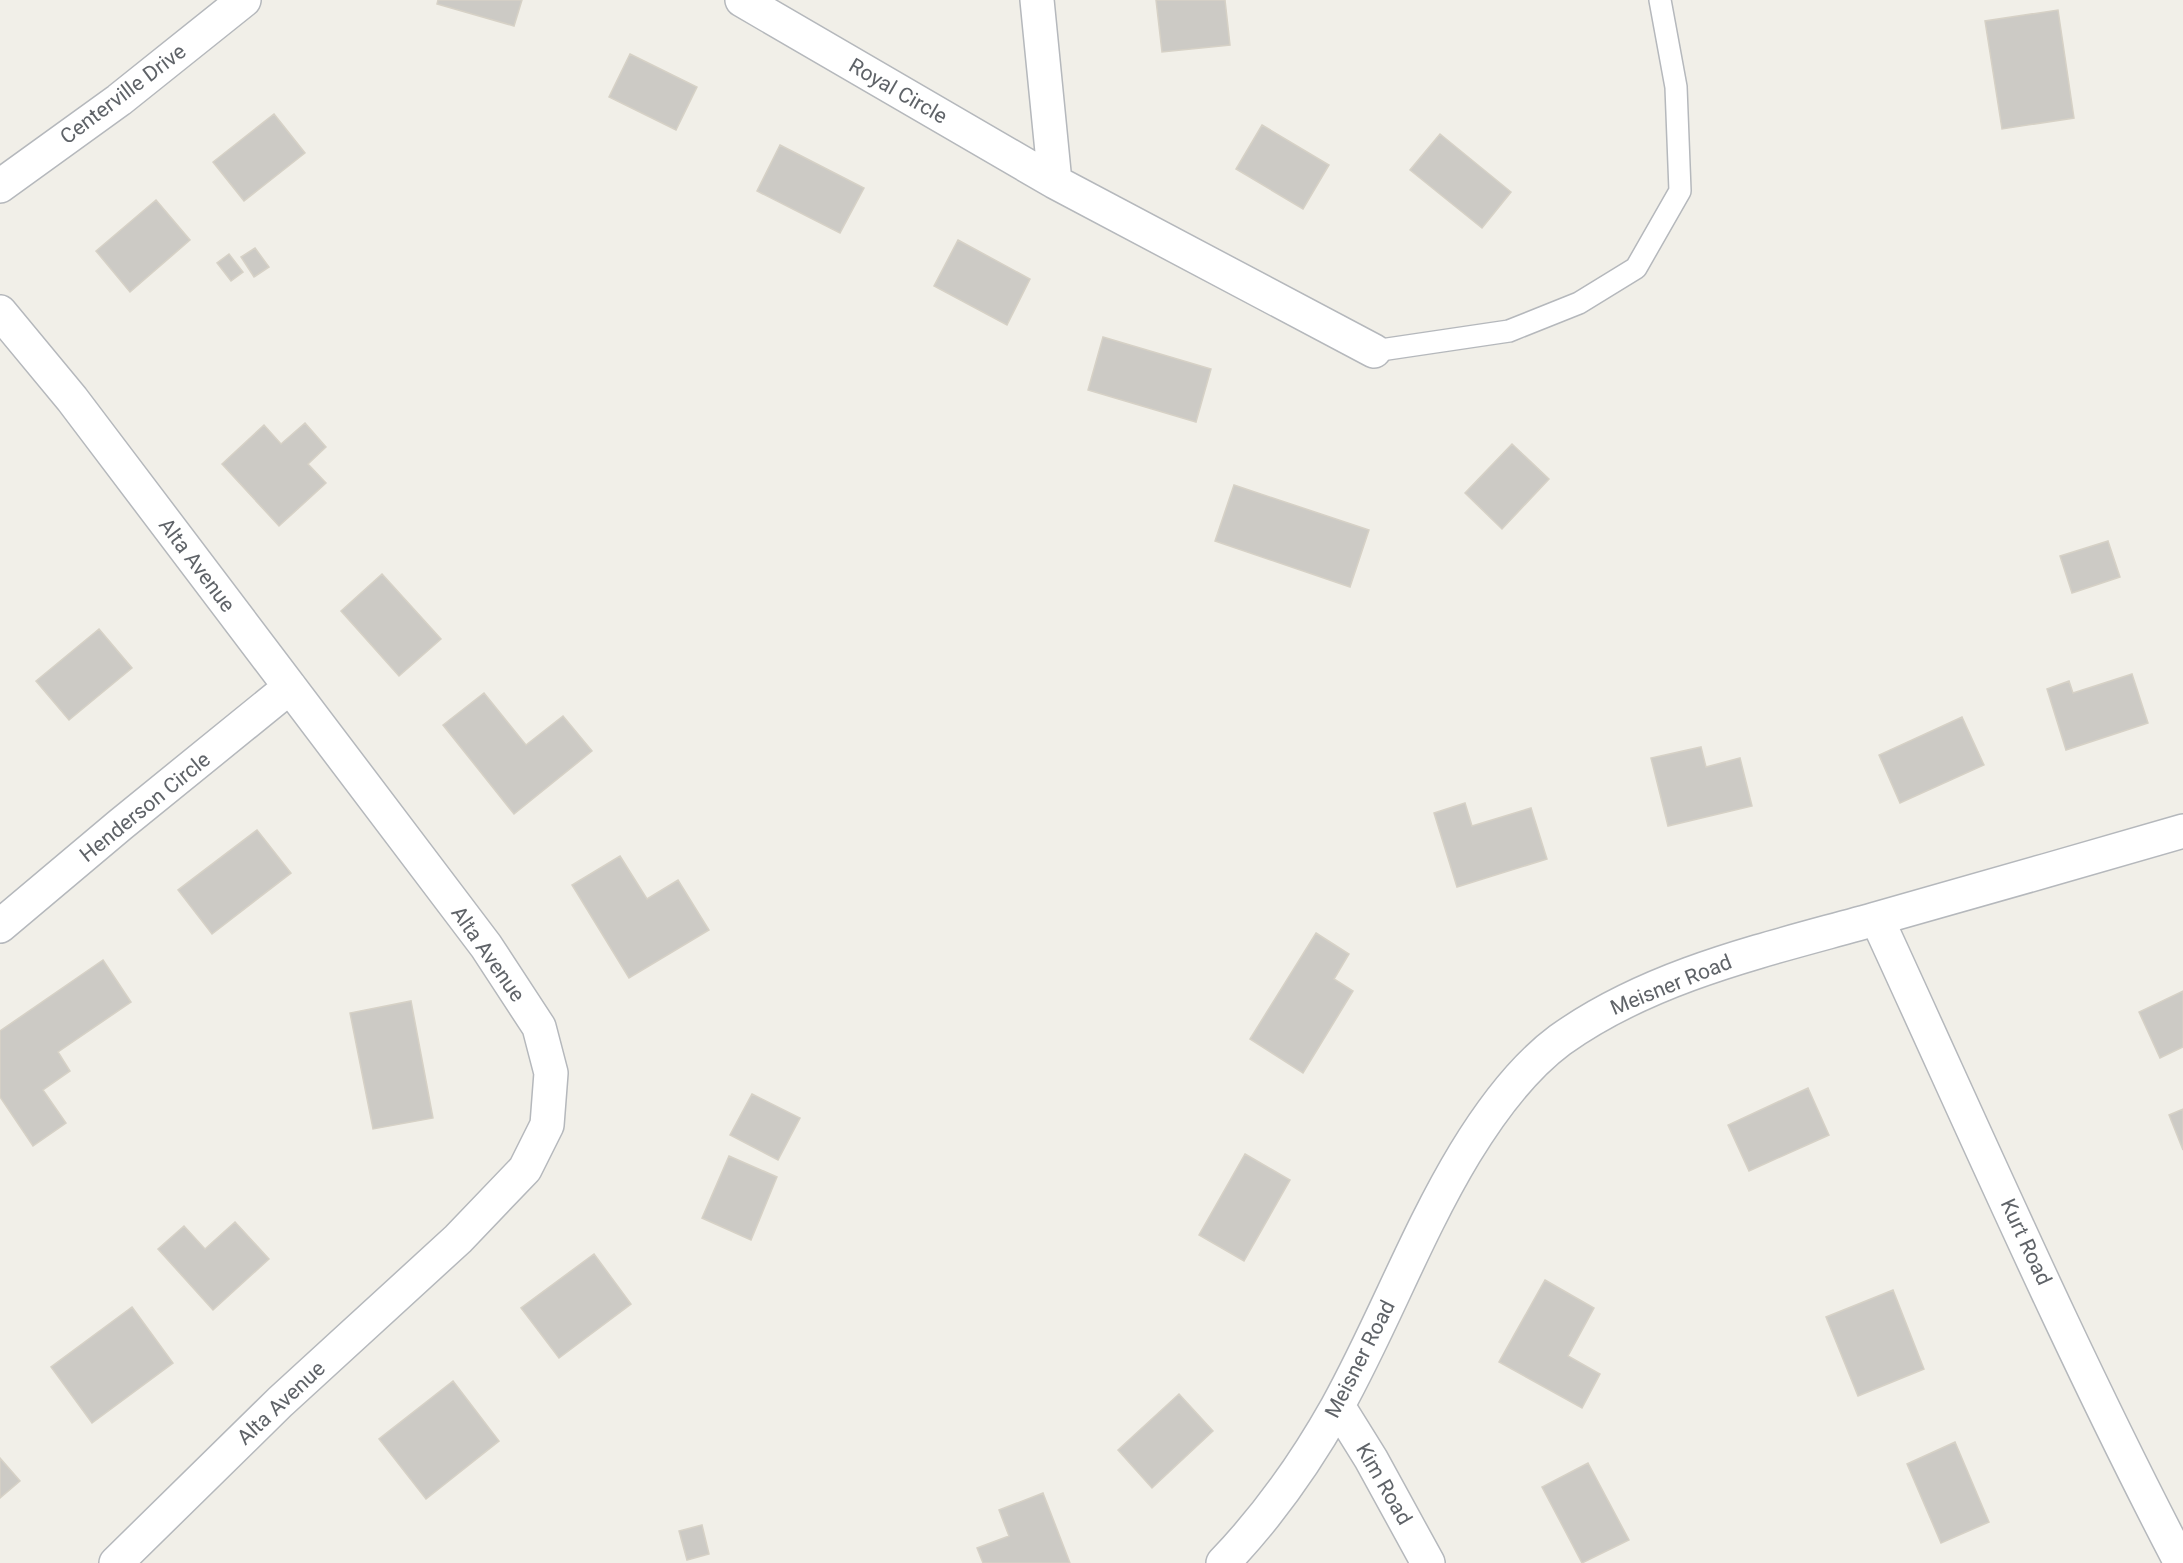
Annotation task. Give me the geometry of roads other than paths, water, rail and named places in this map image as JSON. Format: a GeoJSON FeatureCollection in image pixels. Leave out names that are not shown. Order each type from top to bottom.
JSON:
{"type":"FeatureCollection","features":[{"type":"Feature","properties":{"kind":"street","name":"Centerville Drive"},"geometry":{"type":"LineString","coordinates":[[0,186],[119,100],[244,0]]}},
{"type":"Feature","properties":{"kind":"street","name":"Royal Circle"},"geometry":{"type":"LineString","coordinates":[[742,0],[1055,182],[1374,351]]}},
{"type":"Feature","properties":{"kind":"street"},"geometry":{"type":"LineString","coordinates":[[1037,0],[1055,182]]}},
{"type":"Feature","properties":{"kind":"street","name":"Alta Avenue"},"geometry":{"type":"LineString","coordinates":[[0,312],[72,399],[486,946],[539,1027],[551,1072],[547,1125],[525,1169],[458,1239],[280,1402],[116,1563]]}},
{"type":"Feature","properties":{"kind":"street","name":"Henderson Circle"},"geometry":{"type":"LineString","coordinates":[[0,926],[290,687]]}},
{"type":"Feature","properties":{"kind":"street","name":"Meisner Road"},"geometry":{"type":"LineString","coordinates":[[1223,1563],[1264,1518],[1298,1472],[1338,1406],[1464,1154],[1515,1083],[1558,1042],[1598,1015],[1642,993],[1733,958],[2183,831]]}},
{"type":"Feature","properties":{"kind":"street","name":"Kurt Road"},"geometry":{"type":"LineString","coordinates":[[1877,919],[2042,1279],[2150,1504],[2181,1563]]}},
{"type":"Feature","properties":{"kind":"street","name":"Kim Road"},"geometry":{"type":"LineString","coordinates":[[1338,1406],[1371,1459],[1428,1563]]}},
{"type":"Feature","properties":{"kind":"lane"},"geometry":{"type":"LineString","coordinates":[[1374,351],[1509,330],[1579,303],[1636,268],[1680,191],[1676,87],[1660,0]]}}]}
